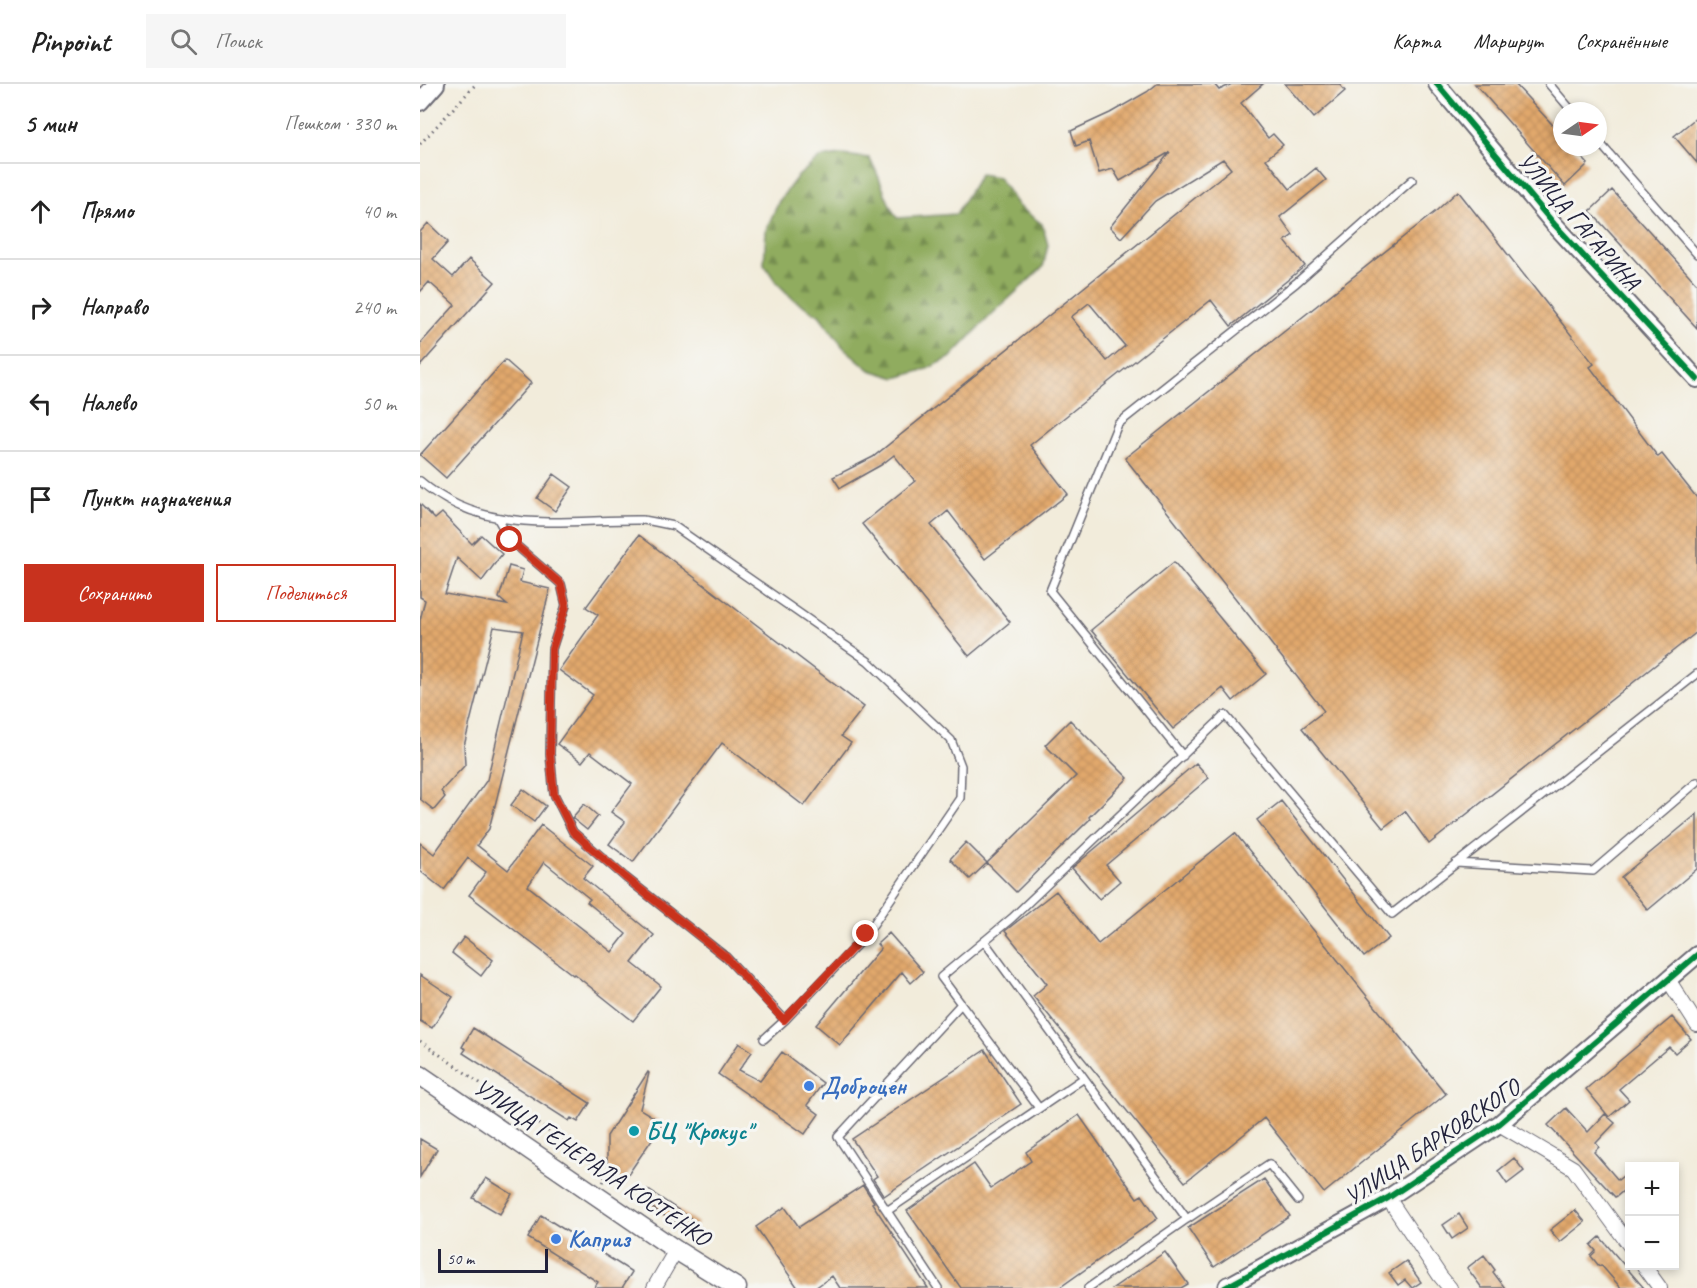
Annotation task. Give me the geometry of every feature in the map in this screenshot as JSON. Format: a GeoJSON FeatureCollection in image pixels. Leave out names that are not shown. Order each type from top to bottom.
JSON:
{"type":"FeatureCollection","features":[{"type":"Feature","properties":{"kind":"main road","name":"УЛИЦА ГЕНЕРАЛА КОСТЕНКО"},"geometry":{"type":"LineString","coordinates":[[420,1075],[676,1250],[738,1288]]}},
{"type":"Feature","properties":{"kind":"street"},"geometry":{"type":"LineString","coordinates":[[420,102],[436,84]]}},
{"type":"Feature","properties":{"kind":"street","name":"УЛИЦА ГАГАРИНА"},"geometry":{"type":"LineString","coordinates":[[1437,84],[1554,224],[1697,379]]}},
{"type":"Feature","properties":{"kind":"street","name":"УЛИЦА БАРКОВСКОГО"},"geometry":{"type":"LineString","coordinates":[[1227,1287],[1388,1198],[1499,1124],[1697,955]]}},
{"type":"Feature","properties":{"kind":"street"},"geometry":{"type":"LineString","coordinates":[[1669,981],[1697,1025]]}},
{"type":"Feature","properties":{"kind":"street"},"geometry":{"type":"LineString","coordinates":[[1499,1124],[1573,1168],[1625,1240]]}},
{"type":"Feature","properties":{"kind":"street"},"geometry":{"type":"LineString","coordinates":[[1388,1198],[1450,1288]]}},
{"type":"Feature","properties":{"kind":"street"},"geometry":{"type":"LineString","coordinates":[[654,1288],[676,1250]]}},
{"type":"Feature","properties":{"kind":"street"},"geometry":{"type":"LineString","coordinates":[[1647,1270],[1660,1288]]}},
{"type":"Feature","properties":{"kind":"lane"},"geometry":{"type":"LineString","coordinates":[[1549,84],[1564,102]]}},
{"type":"Feature","properties":{"kind":"lane"},"geometry":{"type":"LineString","coordinates":[[1607,151],[1697,254]]}},
{"type":"Feature","properties":{"kind":"lane"},"geometry":{"type":"LineString","coordinates":[[1183,756],[1050,591],[1118,424],[1296,283],[1412,180]]}},
{"type":"Feature","properties":{"kind":"lane"},"geometry":{"type":"LineString","coordinates":[[420,481],[432,492],[480,515],[498,519],[558,522],[645,520],[674,526],[868,661],[951,740],[961,766],[960,798],[866,934],[764,1039]]}},
{"type":"Feature","properties":{"kind":"lane"},"geometry":{"type":"LineString","coordinates":[[498,519],[510,540],[561,584],[566,606],[552,649],[550,754],[554,794],[573,832],[625,877],[726,957],[784,1020]]}},
{"type":"Feature","properties":{"kind":"lane"},"geometry":{"type":"LineString","coordinates":[[1039,1108],[941,977],[1012,918],[1225,715],[1392,914],[1697,674]]}},
{"type":"Feature","properties":{"kind":"lane"},"geometry":{"type":"LineString","coordinates":[[1456,863],[1593,871],[1697,782]]}},
{"type":"Feature","properties":{"kind":"lane"},"geometry":{"type":"LineString","coordinates":[[984,941],[1187,1219]]}},
{"type":"Feature","properties":{"kind":"lane"},"geometry":{"type":"LineString","coordinates":[[938,1288],[838,1137],[961,1004]]}},
{"type":"Feature","properties":{"kind":"lane"},"geometry":{"type":"LineString","coordinates":[[887,1211],[1084,1078]]}},
{"type":"Feature","properties":{"kind":"lane"},"geometry":{"type":"LineString","coordinates":[[1088,1288],[1269,1164],[1298,1200]]}},
{"type":"Feature","properties":{"kind":"path"},"geometry":{"type":"LineString","coordinates":[[420,144],[477,84]]}},
{"type":"Feature","properties":{"kind":"path"},"geometry":{"type":"LineString","coordinates":[[420,1041],[574,1149],[605,1177]]}},
{"type":"Feature","properties":{"kind":"green space"},"geometry":{"type":"Polygon","coordinates":[[[841,155],[869,158],[897,218],[956,214],[980,174],[998,177],[1018,206],[1042,224],[1048,245],[1043,267],[991,315],[950,358],[927,369],[896,378],[870,370],[843,347],[819,315],[794,300],[776,282],[764,264],[766,230],[779,201],[797,177],[819,158],[841,155]]]}},
{"type":"Feature","properties":{"kind":"building"},"geometry":{"type":"Polygon","coordinates":[[[1157,84],[1214,84],[1219,90],[1232,84],[1263,84],[1241,103],[1268,138],[1273,134],[1283,145],[1266,159],[1290,189],[1316,168],[1326,180],[1280,217],[1293,235],[1285,241],[1305,266],[1231,326],[1211,300],[1030,445],[1068,494],[985,559],[948,511],[931,525],[1010,622],[969,656],[862,524],[915,481],[894,455],[840,488],[833,477],[873,457],[1231,169],[1223,159],[1155,201],[1121,238],[1110,227],[1170,152],[1120,181],[1113,169],[1099,173],[1089,141],[1076,146],[1071,131],[1147,92],[1157,84]],[[1089,303],[1071,317],[1107,361],[1125,346],[1089,303]]]}},
{"type":"Feature","properties":{"kind":"building"},"geometry":{"type":"Polygon","coordinates":[[[1285,84],[1339,84],[1345,91],[1314,118],[1285,84]]]}},
{"type":"Feature","properties":{"kind":"building"},"geometry":{"type":"Polygon","coordinates":[[[1475,84],[1515,84],[1553,125],[1553,156],[1580,156],[1588,164],[1565,186],[1475,84]]]}},
{"type":"Feature","properties":{"kind":"building"},"geometry":{"type":"Polygon","coordinates":[[[1697,117],[1697,163],[1674,136],[1697,117]]]}},
{"type":"Feature","properties":{"kind":"building"},"geometry":{"type":"Polygon","coordinates":[[[1612,190],[1697,284],[1697,328],[1590,211],[1612,190]]]}},
{"type":"Feature","properties":{"kind":"building"},"geometry":{"type":"Polygon","coordinates":[[[1458,191],[1594,364],[1590,367],[1658,457],[1662,454],[1697,498],[1697,632],[1429,844],[1405,811],[1383,828],[1302,728],[1324,711],[1125,458],[1436,211],[1458,191]]]}},
{"type":"Feature","properties":{"kind":"building"},"geometry":{"type":"Polygon","coordinates":[[[428,223],[448,242],[433,259],[453,277],[469,259],[495,282],[420,366],[420,344],[455,305],[429,282],[420,292],[420,232],[428,223]]]}},
{"type":"Feature","properties":{"kind":"building"},"geometry":{"type":"Polygon","coordinates":[[[505,360],[531,383],[446,478],[420,455],[505,360]]]}},
{"type":"Feature","properties":{"kind":"building"},"geometry":{"type":"Polygon","coordinates":[[[554,474],[572,487],[555,511],[537,498],[554,474]]]}},
{"type":"Feature","properties":{"kind":"building"},"geometry":{"type":"Polygon","coordinates":[[[420,504],[435,519],[442,513],[472,544],[481,535],[502,554],[482,581],[457,558],[445,594],[507,605],[499,598],[509,566],[523,570],[520,582],[550,589],[489,829],[477,845],[508,870],[541,825],[593,866],[583,878],[654,935],[632,963],[661,986],[633,1021],[469,895],[486,872],[468,858],[444,890],[420,871],[420,843],[434,854],[487,780],[523,631],[494,627],[464,746],[465,765],[441,791],[445,797],[434,810],[420,799],[420,620],[425,600],[420,597],[420,504]],[[544,862],[528,886],[612,952],[626,934],[587,902],[590,899],[544,862]]]}},
{"type":"Feature","properties":{"kind":"building"},"geometry":{"type":"Polygon","coordinates":[[[639,535],[864,707],[841,736],[851,743],[804,806],[722,743],[633,862],[609,844],[625,822],[611,812],[632,784],[590,752],[582,762],[557,744],[593,695],[559,670],[598,615],[586,607],[639,535]]]}},
{"type":"Feature","properties":{"kind":"building"},"geometry":{"type":"Polygon","coordinates":[[[1174,562],[1266,674],[1233,701],[1223,688],[1173,729],[1091,630],[1174,562]]]}},
{"type":"Feature","properties":{"kind":"building"},"geometry":{"type":"Polygon","coordinates":[[[1070,720],[1128,778],[1016,892],[987,863],[1076,776],[1045,745],[1070,720]]]}},
{"type":"Feature","properties":{"kind":"building"},"geometry":{"type":"Polygon","coordinates":[[[1196,763],[1209,778],[1106,865],[1120,881],[1099,899],[1072,868],[1196,763]]]}},
{"type":"Feature","properties":{"kind":"building"},"geometry":{"type":"Polygon","coordinates":[[[523,789],[546,806],[534,822],[511,805],[523,789]]]}},
{"type":"Feature","properties":{"kind":"building"},"geometry":{"type":"Polygon","coordinates":[[[1281,801],[1389,938],[1364,957],[1257,820],[1281,801]]]}},
{"type":"Feature","properties":{"kind":"building"},"geometry":{"type":"Polygon","coordinates":[[[584,804],[598,816],[587,830],[572,818],[584,804]]]}},
{"type":"Feature","properties":{"kind":"building"},"geometry":{"type":"Polygon","coordinates":[[[1697,814],[1697,869],[1648,910],[1621,877],[1697,814]]]}},
{"type":"Feature","properties":{"kind":"building"},"geometry":{"type":"Polygon","coordinates":[[[1235,833],[1446,1094],[1324,1193],[1264,1118],[1185,1182],[1033,996],[1047,984],[1005,931],[1056,891],[1098,944],[1235,833]]]}},
{"type":"Feature","properties":{"kind":"building"},"geometry":{"type":"Polygon","coordinates":[[[966,842],[987,863],[970,879],[950,859],[966,842]]]}},
{"type":"Feature","properties":{"kind":"building"},"geometry":{"type":"Polygon","coordinates":[[[889,933],[923,972],[911,983],[902,972],[840,1045],[816,1025],[881,948],[877,944],[889,933]]]}},
{"type":"Feature","properties":{"kind":"building"},"geometry":{"type":"Polygon","coordinates":[[[464,937],[493,960],[481,976],[452,953],[464,937]]]}},
{"type":"Feature","properties":{"kind":"building"},"geometry":{"type":"Polygon","coordinates":[[[420,975],[453,997],[432,1028],[420,1021],[420,975]]]}},
{"type":"Feature","properties":{"kind":"building"},"geometry":{"type":"Polygon","coordinates":[[[1672,1017],[1691,1039],[1675,1053],[1669,1047],[1619,1089],[1629,1100],[1609,1117],[1586,1089],[1672,1017]]]}},
{"type":"Feature","properties":{"kind":"building"},"geometry":{"type":"Polygon","coordinates":[[[473,1028],[590,1103],[578,1122],[571,1118],[569,1121],[463,1053],[466,1049],[462,1047],[473,1028]]]}},
{"type":"Feature","properties":{"kind":"building"},"geometry":{"type":"Polygon","coordinates":[[[739,1043],[752,1052],[739,1070],[760,1081],[782,1052],[823,1083],[807,1105],[819,1114],[805,1134],[718,1074],[739,1043]]]}},
{"type":"Feature","properties":{"kind":"building"},"geometry":{"type":"Polygon","coordinates":[[[985,1050],[1021,1104],[884,1196],[873,1179],[877,1176],[852,1139],[985,1050]]]}},
{"type":"Feature","properties":{"kind":"building","name":"БЦ \"Крокус\""},"geometry":{"type":"Polygon","coordinates":[[[648,1072],[640,1109],[663,1123],[623,1182],[611,1171],[607,1163],[607,1136],[648,1072]]]}},
{"type":"Feature","properties":{"kind":"building"},"geometry":{"type":"Polygon","coordinates":[[[1566,1108],[1588,1132],[1605,1114],[1615,1123],[1596,1143],[1599,1147],[1594,1152],[1618,1180],[1623,1176],[1625,1178],[1625,1189],[1615,1197],[1548,1125],[1566,1108]]]}},
{"type":"Feature","properties":{"kind":"building"},"geometry":{"type":"Polygon","coordinates":[[[1079,1115],[1137,1198],[1142,1195],[1158,1218],[1059,1288],[961,1288],[907,1211],[974,1164],[991,1188],[1031,1161],[1026,1152],[1079,1115]]]}},
{"type":"Feature","properties":{"kind":"building"},"geometry":{"type":"Polygon","coordinates":[[[420,1139],[437,1149],[420,1177],[420,1139]]]}},
{"type":"Feature","properties":{"kind":"building"},"geometry":{"type":"Polygon","coordinates":[[[1514,1158],[1524,1171],[1507,1184],[1498,1171],[1514,1158]]]}},
{"type":"Feature","properties":{"kind":"building"},"geometry":{"type":"Polygon","coordinates":[[[486,1178],[512,1194],[500,1214],[473,1198],[486,1178]]]}},
{"type":"Feature","properties":{"kind":"building"},"geometry":{"type":"Polygon","coordinates":[[[1264,1179],[1290,1216],[1214,1267],[1188,1228],[1264,1179]]]}},
{"type":"Feature","properties":{"kind":"building"},"geometry":{"type":"Polygon","coordinates":[[[863,1185],[874,1202],[872,1203],[928,1288],[840,1288],[832,1276],[815,1288],[798,1288],[756,1227],[785,1207],[799,1227],[863,1185]]]}},
{"type":"Feature","properties":{"kind":"building"},"geometry":{"type":"Polygon","coordinates":[[[647,1189],[698,1223],[691,1233],[640,1200],[647,1189]]]}},
{"type":"Feature","properties":{"kind":"building"},"geometry":{"type":"Polygon","coordinates":[[[1575,1210],[1585,1222],[1560,1242],[1550,1230],[1575,1210]]]}},
{"type":"Feature","properties":{"kind":"building"},"geometry":{"type":"Polygon","coordinates":[[[1459,1214],[1468,1228],[1452,1239],[1443,1225],[1459,1214]]]}},
{"type":"Feature","properties":{"kind":"building"},"geometry":{"type":"Polygon","coordinates":[[[541,1215],[632,1272],[622,1288],[594,1288],[598,1282],[528,1238],[541,1215]]]}},
{"type":"Feature","properties":{"kind":"building"},"geometry":{"type":"Polygon","coordinates":[[[1600,1237],[1625,1266],[1625,1270],[1628,1270],[1644,1288],[1621,1288],[1591,1256],[1596,1251],[1591,1245],[1600,1237]]]}},
{"type":"Feature","properties":{"kind":"building"},"geometry":{"type":"Polygon","coordinates":[[[1165,1252],[1188,1284],[1181,1288],[1113,1288],[1165,1252]]]}},
{"type":"Feature","properties":{"kind":"building"},"geometry":{"type":"Polygon","coordinates":[[[1484,1255],[1505,1288],[1482,1288],[1467,1268],[1484,1255]]]}},
{"type":"Feature","properties":{"kind":"building"},"geometry":{"type":"Polygon","coordinates":[[[1406,1261],[1421,1282],[1412,1288],[1405,1280],[1398,1285],[1389,1273],[1406,1261]]]}},
{"type":"Feature","properties":{"kind":"cycle path"},"geometry":{"type":"LineString","coordinates":[[1437,84],[1554,224],[1697,379]]}},
{"type":"Feature","properties":{"kind":"cycle path"},"geometry":{"type":"LineString","coordinates":[[1225,1288],[1388,1198],[1499,1124],[1697,955]]}},
{"type":"Feature","properties":{"kind":"place","name":"Доброцен"},"geometry":{"type":"Point","coordinates":[809,1086]}},
{"type":"Feature","properties":{"kind":"place","name":"БЦ \"Крокус\""},"geometry":{"type":"Point","coordinates":[634,1131]}},
{"type":"Feature","properties":{"kind":"place","name":"Каприз"},"geometry":{"type":"Point","coordinates":[556,1239]}},
{"type":"Feature","properties":{"kind":"route"},"geometry":{"type":"LineString","coordinates":[[510,540],[561,584],[566,606],[552,649],[550,754],[554,794],[573,832],[625,877],[726,957],[784,1020],[866,934]]}}]}
